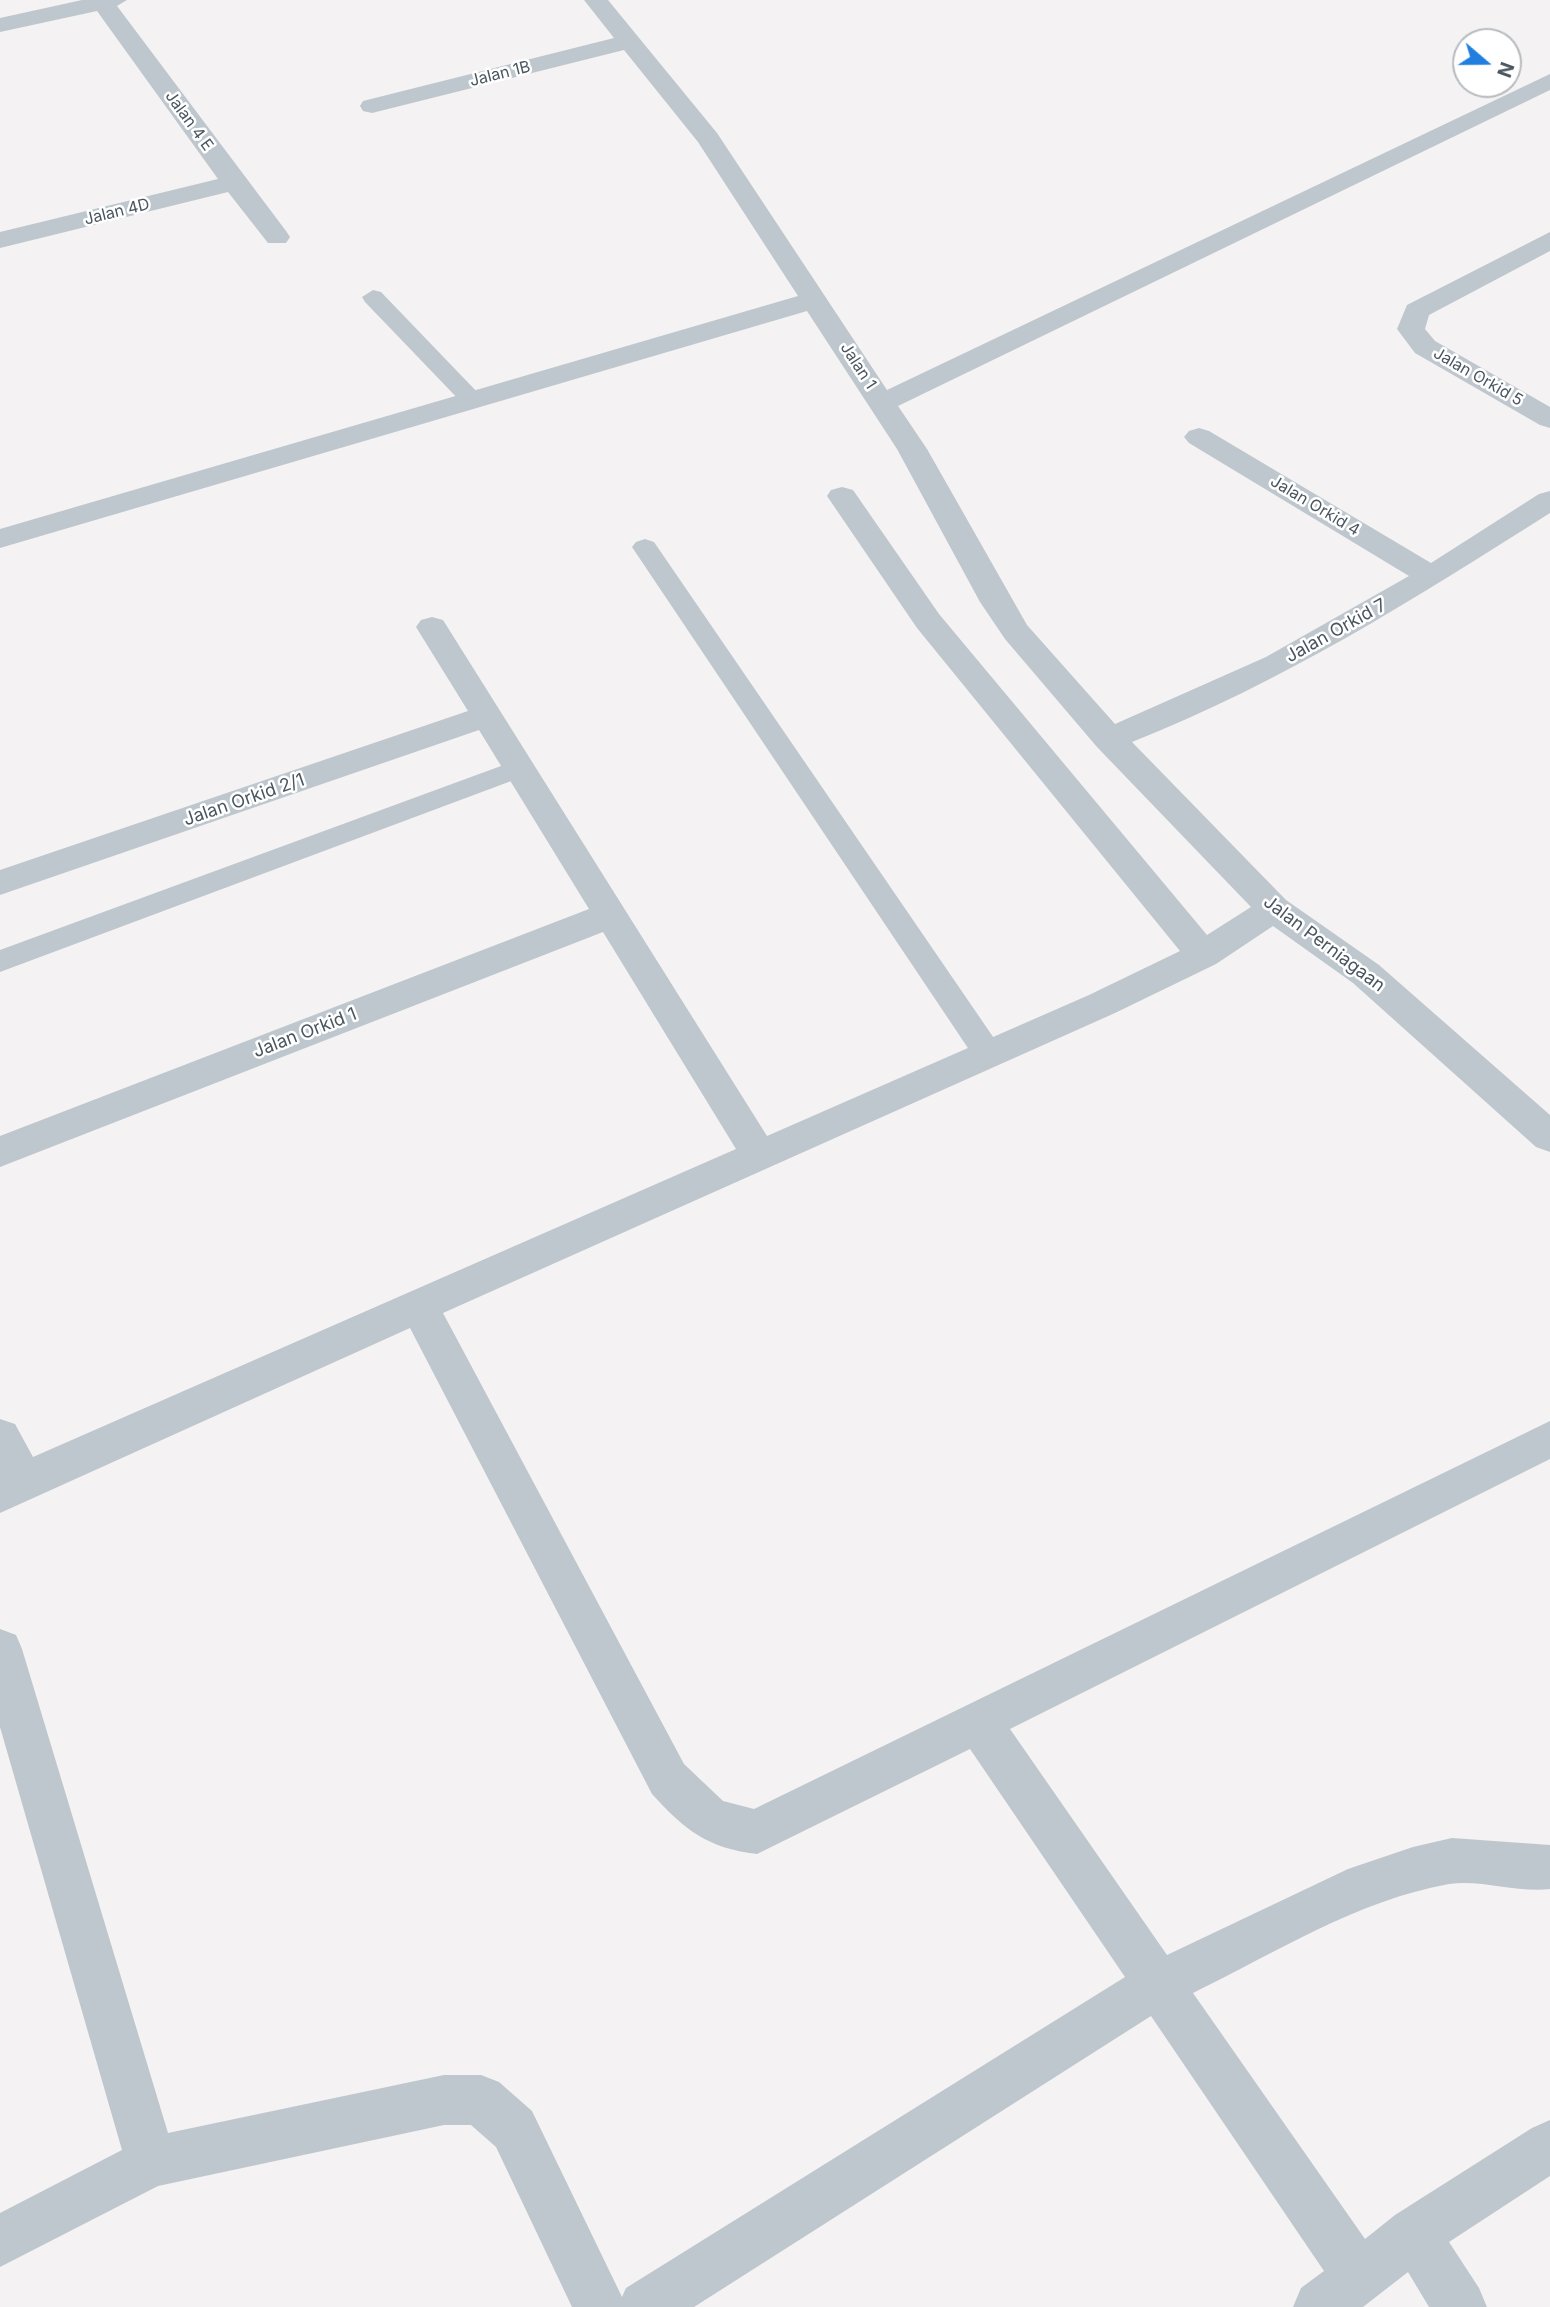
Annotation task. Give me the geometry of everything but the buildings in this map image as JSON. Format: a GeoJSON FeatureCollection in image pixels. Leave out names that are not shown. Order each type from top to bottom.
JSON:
{"type":"FeatureCollection","features":[{"type":"Feature","properties":{"kind":"street","name":"Jalan 1"},"geometry":{"type":"LineString","coordinates":[[596,0],[708,138],[882,402],[1016,632],[1109,738]]}},
{"type":"Feature","properties":{"kind":"street"},"geometry":{"type":"LineString","coordinates":[[0,25],[109,1]]}},
{"type":"Feature","properties":{"kind":"street","name":"Jalan 4 E"},"geometry":{"type":"LineString","coordinates":[[109,1],[234,183],[277,237]]}},
{"type":"Feature","properties":{"kind":"street","name":"Jalan 1B"},"geometry":{"type":"LineString","coordinates":[[372,106],[629,41]]}},
{"type":"Feature","properties":{"kind":"street"},"geometry":{"type":"LineString","coordinates":[[882,402],[1550,81]]}},
{"type":"Feature","properties":{"kind":"street","name":"Jalan 4D"},"geometry":{"type":"LineString","coordinates":[[0,240],[234,183]]}},
{"type":"Feature","properties":{"kind":"street","name":"Jalan Orkid 5"},"geometry":{"type":"LineString","coordinates":[[1550,240],[1418,311],[1411,329],[1425,347],[1550,419]]}},
{"type":"Feature","properties":{"kind":"street"},"geometry":{"type":"LineString","coordinates":[[0,539],[814,300]]}},
{"type":"Feature","properties":{"kind":"street","name":"Jalan Orkid 4"},"geometry":{"type":"LineString","coordinates":[[1199,438],[1431,576]]}},
{"type":"Feature","properties":{"kind":"street"},"geometry":{"type":"LineString","coordinates":[[842,496],[928,621],[1203,955]]}},
{"type":"Feature","properties":{"kind":"street","name":"Jalan Orkid 7"},"geometry":{"type":"LineString","coordinates":[[1109,738],[1158,720],[1301,651],[1374,612],[1550,500]]}},
{"type":"Feature","properties":{"kind":"street"},"geometry":{"type":"LineString","coordinates":[[432,627],[760,1156]]}},
{"type":"Feature","properties":{"kind":"street","name":"Jalan Orkid 2/1"},"geometry":{"type":"LineString","coordinates":[[0,883],[487,716]]}},
{"type":"Feature","properties":{"kind":"street","name":"Jalan Perniagaan"},"geometry":{"type":"LineString","coordinates":[[1109,738],[1273,909],[1366,974],[1550,1137]]}},
{"type":"Feature","properties":{"kind":"street"},"geometry":{"type":"LineString","coordinates":[[0,1437],[12,1488],[989,1055],[1203,955],[1273,909]]}},
{"type":"Feature","properties":{"kind":"street","name":"Jalan Orkid 1"},"geometry":{"type":"LineString","coordinates":[[0,1152],[610,915]]}},
{"type":"Feature","properties":{"kind":"street"},"geometry":{"type":"LineString","coordinates":[[419,1306],[668,1779],[704,1817],[728,1830],[757,1832],[1550,1439]]}},
{"type":"Feature","properties":{"kind":"street"},"geometry":{"type":"LineString","coordinates":[[0,1648],[151,2162]]}},
{"type":"Feature","properties":{"kind":"street"},"geometry":{"type":"LineString","coordinates":[[979,1723],[1158,1984],[1339,2291],[1414,2234],[1550,2146]]}},
{"type":"Feature","properties":{"kind":"street"},"geometry":{"type":"LineString","coordinates":[[645,2307],[1158,1984],[1365,1885],[1413,1870],[1452,1861],[1548,1867]]}},
{"type":"Feature","properties":{"kind":"street"},"geometry":{"type":"LineString","coordinates":[[0,2241],[151,2162],[444,2100],[481,2101],[514,2129],[600,2307]]}},
{"type":"Feature","properties":{"kind":"street"},"geometry":{"type":"LineString","coordinates":[[1414,2234],[1460,2307]]}},
{"type":"Feature","properties":{"kind":"lane"},"geometry":{"type":"LineString","coordinates":[[373,297],[472,400]]}},
{"type":"Feature","properties":{"kind":"lane"},"geometry":{"type":"LineString","coordinates":[[645,547],[989,1055]]}},
{"type":"Feature","properties":{"kind":"lane"},"geometry":{"type":"LineString","coordinates":[[0,961],[520,768]]}}]}
